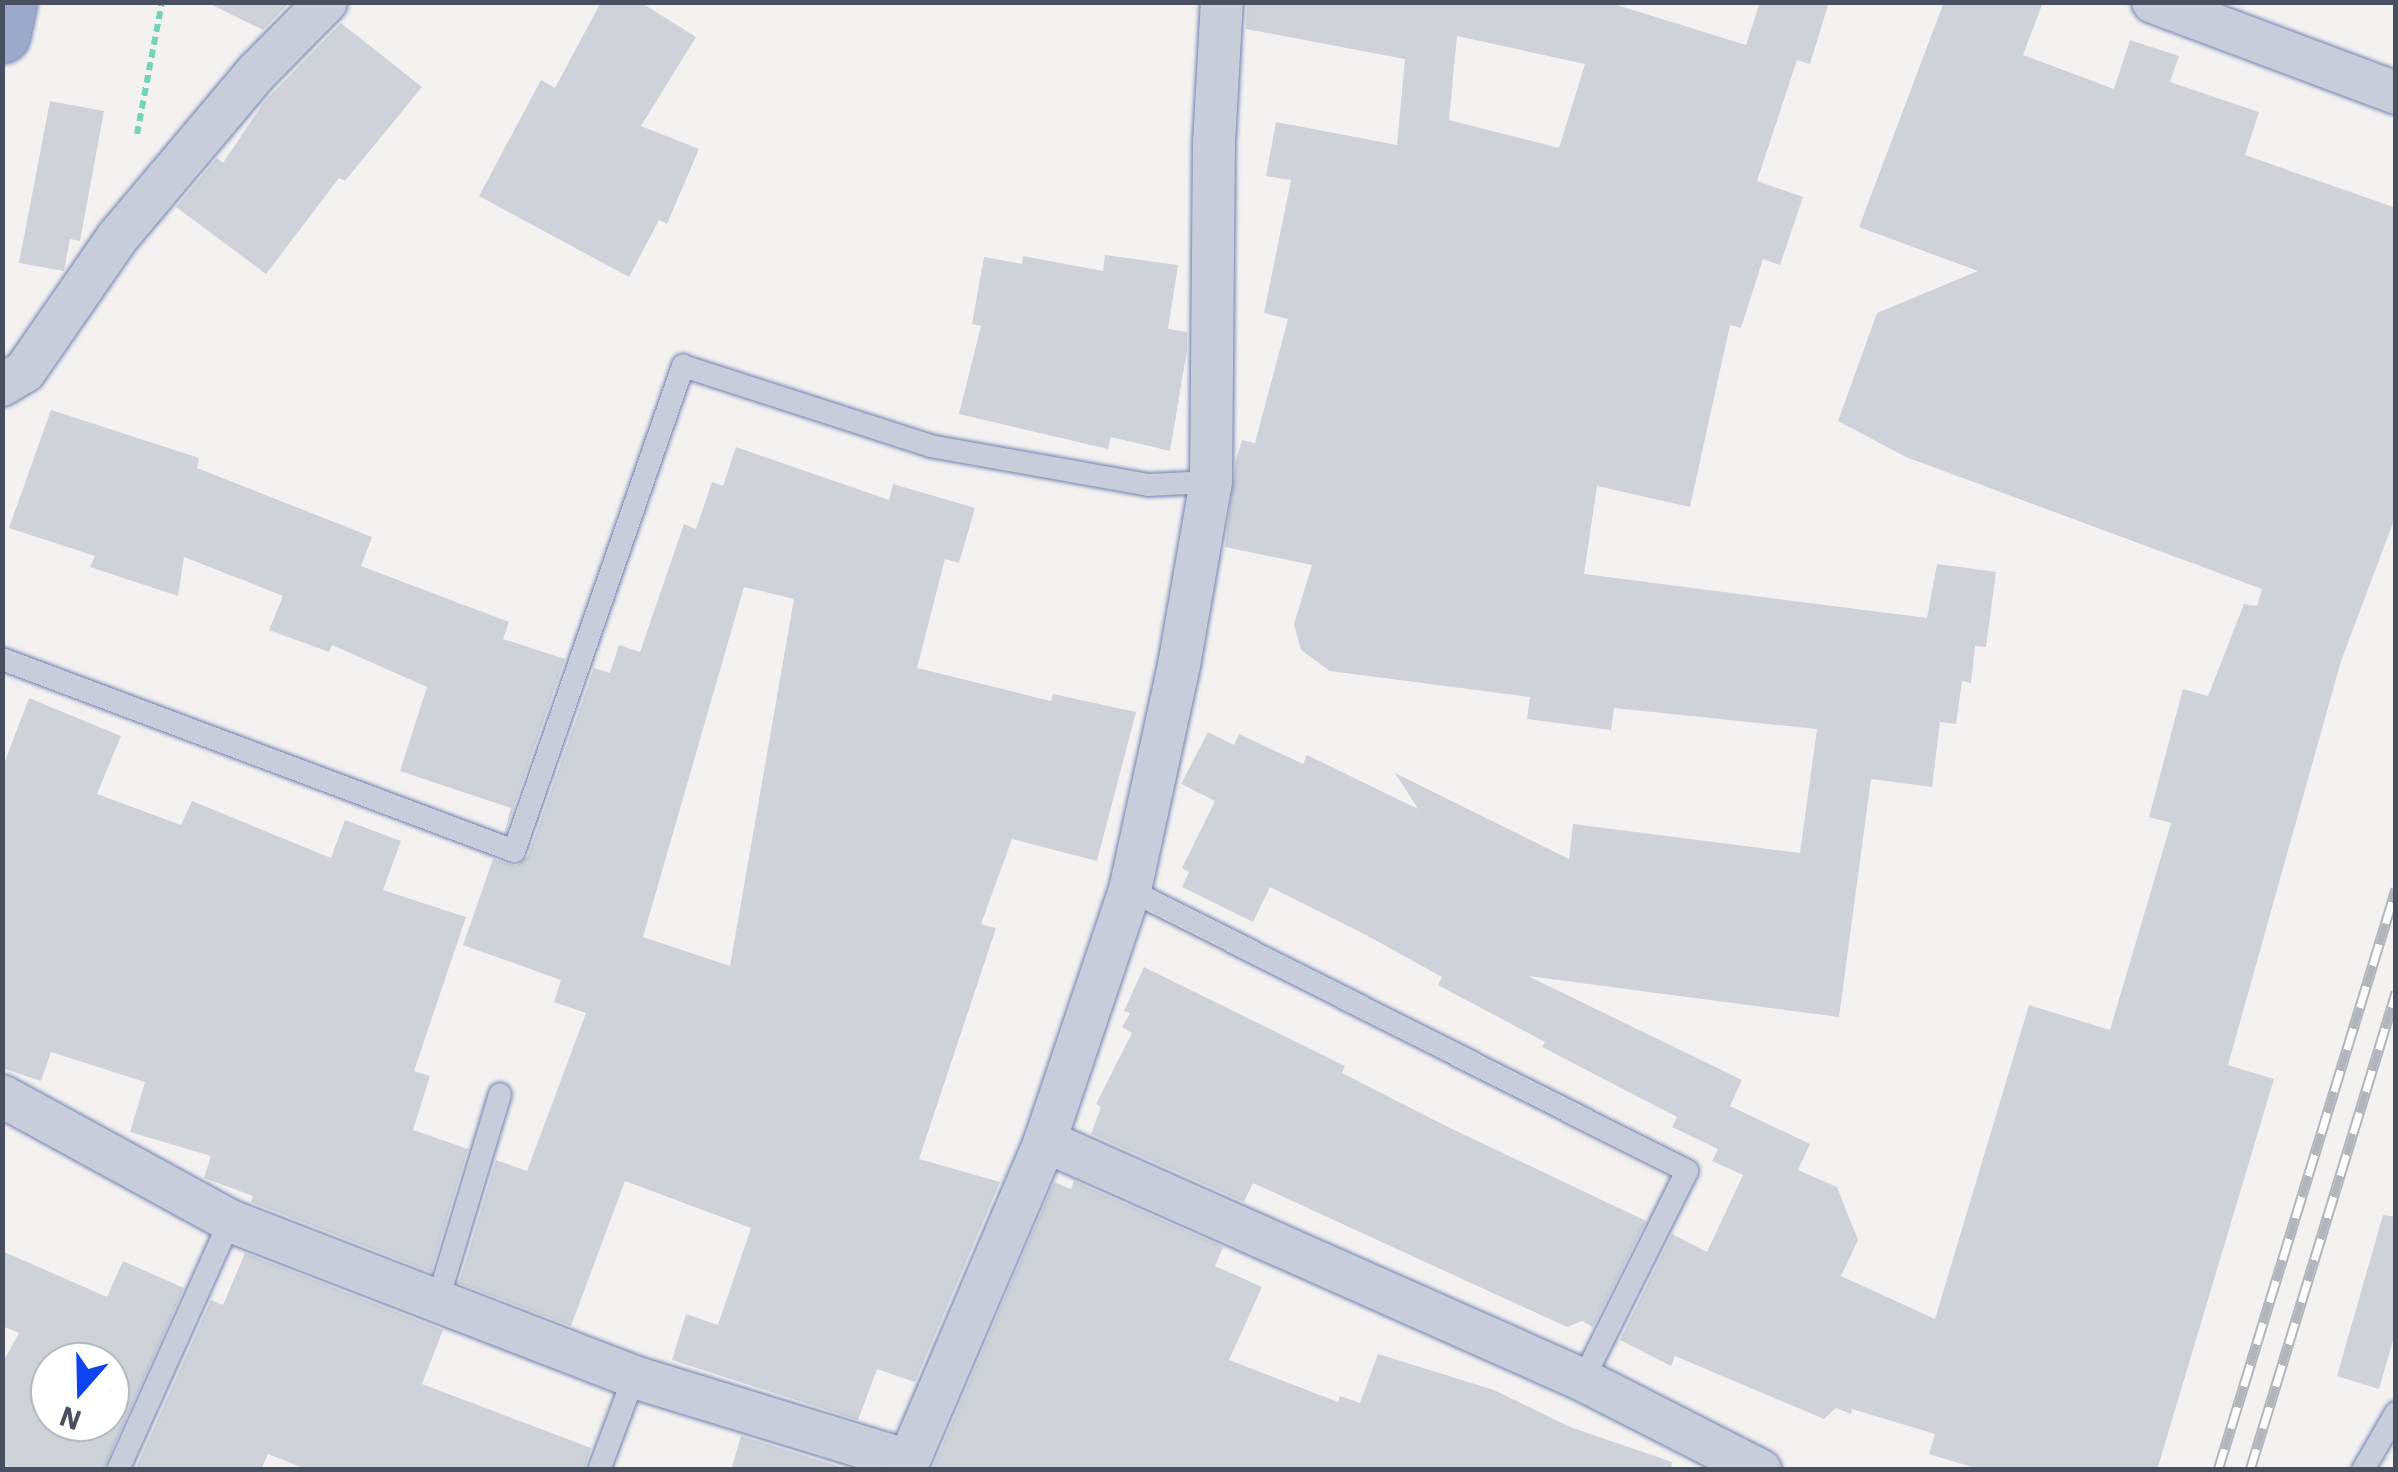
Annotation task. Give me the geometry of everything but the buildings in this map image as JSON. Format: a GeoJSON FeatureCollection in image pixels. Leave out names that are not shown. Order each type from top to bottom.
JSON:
{"type":"FeatureCollection","features":[{"type":"Feature","properties":{"kind":"highway"},"geometry":{"type":"LineString","coordinates":[[2,36],[8,2]]}},
{"type":"Feature","properties":{"kind":"street"},"geometry":{"type":"LineString","coordinates":[[2,385],[25,371],[117,238],[256,73],[326,2]]}},
{"type":"Feature","properties":{"kind":"street"},"geometry":{"type":"LineString","coordinates":[[2,1096],[230,1221],[634,1377],[906,1465],[1046,1141],[1130,890],[1212,482],[1214,143],[1222,2]]}},
{"type":"Feature","properties":{"kind":"street"},"geometry":{"type":"LineString","coordinates":[[2153,2],[2396,92]]}},
{"type":"Feature","properties":{"kind":"street"},"geometry":{"type":"LineString","coordinates":[[1046,1141],[1584,1380],[1760,1470]]}},
{"type":"Feature","properties":{"kind":"lane"},"geometry":{"type":"LineString","coordinates":[[2,659],[514,851],[683,366],[930,446],[1148,485],[1212,482]]}},
{"type":"Feature","properties":{"kind":"lane"},"geometry":{"type":"LineString","coordinates":[[1130,890],[1688,1172],[1584,1380]]}},
{"type":"Feature","properties":{"kind":"lane"},"geometry":{"type":"LineString","coordinates":[[437,1303],[500,1094]]}},
{"type":"Feature","properties":{"kind":"lane"},"geometry":{"type":"LineString","coordinates":[[118,1470],[230,1221]]}},
{"type":"Feature","properties":{"kind":"lane"},"geometry":{"type":"LineString","coordinates":[[600,1470],[634,1377]]}},
{"type":"Feature","properties":{"kind":"lane"},"geometry":{"type":"LineString","coordinates":[[2364,1470],[2396,1413]]}},
{"type":"Feature","properties":{"kind":"path"},"geometry":{"type":"LineString","coordinates":[[136,140],[162,2]]}},
{"type":"Feature","properties":{"kind":"railway"},"geometry":{"type":"LineString","coordinates":[[2218,1470],[2396,889]]}},
{"type":"Feature","properties":{"kind":"railway"},"geometry":{"type":"LineString","coordinates":[[2250,1470],[2396,992]]}}]}
